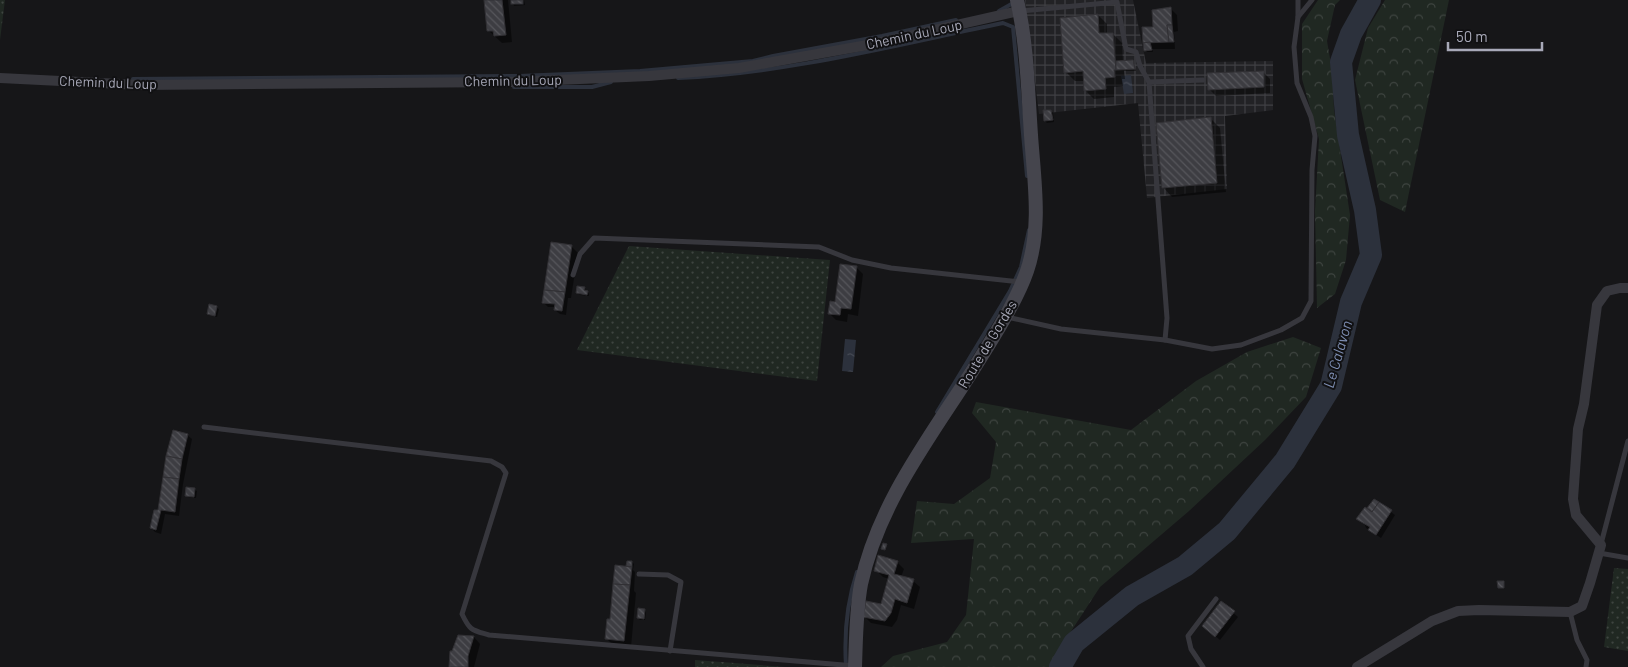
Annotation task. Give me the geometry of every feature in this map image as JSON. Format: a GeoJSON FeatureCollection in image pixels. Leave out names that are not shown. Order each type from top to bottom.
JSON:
{"type":"FeatureCollection","features":[{"type":"Feature","properties":{"kind":"street","name":"Chemin du Loup"},"geometry":{"type":"LineString","coordinates":[[0,78],[150,85],[511,82],[649,76],[739,68],[873,44],[1018,5]]}},
{"type":"Feature","properties":{"kind":"street","name":"Route de Gordes"},"geometry":{"type":"LineString","coordinates":[[855,666],[857,608],[862,583],[877,532],[900,483],[981,357],[1004,316],[1022,282],[1033,253],[1036,218],[1029,106],[1018,5]]}},
{"type":"Feature","properties":{"kind":"street"},"geometry":{"type":"LineString","coordinates":[[1357,667],[1432,621],[1458,612],[1479,610],[1570,612],[1582,606],[1600,548],[1576,515],[1573,499],[1578,429],[1584,404],[1597,305],[1607,291],[1628,288]]}},
{"type":"Feature","properties":{"kind":"lane"},"geometry":{"type":"LineString","coordinates":[[1004,316],[1061,329],[1165,340],[1212,349],[1241,345],[1281,330],[1302,318],[1311,301],[1312,170],[1315,136],[1311,117],[1297,83],[1294,47],[1298,0]]}},
{"type":"Feature","properties":{"kind":"lane"},"geometry":{"type":"LineString","coordinates":[[1298,17],[1312,0]]}},
{"type":"Feature","properties":{"kind":"lane"},"geometry":{"type":"LineString","coordinates":[[1018,5],[1117,2],[1126,49],[1136,52],[1148,82],[1167,318],[1165,340]]}},
{"type":"Feature","properties":{"kind":"lane"},"geometry":{"type":"LineString","coordinates":[[1148,82],[1202,80]]}},
{"type":"Feature","properties":{"kind":"lane"},"geometry":{"type":"LineString","coordinates":[[574,275],[580,254],[594,238],[820,247],[852,260],[891,268],[1022,282]]}},
{"type":"Feature","properties":{"kind":"lane"},"geometry":{"type":"LineString","coordinates":[[204,427],[491,461],[502,467],[506,473],[462,614],[469,628],[489,635],[855,666]]}},
{"type":"Feature","properties":{"kind":"lane"},"geometry":{"type":"LineString","coordinates":[[1628,441],[1600,548],[1628,558]]}},
{"type":"Feature","properties":{"kind":"lane"},"geometry":{"type":"LineString","coordinates":[[639,574],[668,575],[681,582],[670,650]]}},
{"type":"Feature","properties":{"kind":"lane"},"geometry":{"type":"LineString","coordinates":[[1203,667],[1191,649],[1188,636],[1216,599]]}},
{"type":"Feature","properties":{"kind":"lane"},"geometry":{"type":"LineString","coordinates":[[1570,612],[1576,640],[1586,660],[1586,667]]}},
{"type":"Feature","properties":{"kind":"shaded area"},"geometry":{"type":"Polygon","coordinates":[[[1025,0],[1133,0],[1146,63],[1273,61],[1273,110],[1225,116],[1227,189],[1147,198],[1138,103],[1039,114],[1025,0]]]}},
{"type":"Feature","properties":{"kind":"green space"},"geometry":{"type":"Polygon","coordinates":[[[0,0],[5,0],[0,40],[0,0]]]}},
{"type":"Feature","properties":{"kind":"green space"},"geometry":{"type":"Polygon","coordinates":[[[1318,0],[1340,0],[1335,5],[1327,41],[1332,70],[1334,110],[1350,215],[1346,260],[1335,294],[1317,308],[1315,211],[1319,139],[1302,79],[1302,24],[1318,0]]]}},
{"type":"Feature","properties":{"kind":"green space"},"geometry":{"type":"Polygon","coordinates":[[[1385,0],[1449,0],[1405,212],[1380,200],[1355,80],[1368,28],[1385,0]]]}},
{"type":"Feature","properties":{"kind":"green space"},"geometry":{"type":"Polygon","coordinates":[[[629,246],[830,260],[817,381],[577,350],[629,246]]]}},
{"type":"Feature","properties":{"kind":"green space"},"geometry":{"type":"Polygon","coordinates":[[[1293,337],[1321,348],[1306,397],[1265,440],[1189,511],[1100,587],[1050,667],[881,667],[893,656],[947,642],[966,615],[974,539],[911,543],[917,501],[954,504],[990,478],[996,442],[972,413],[976,402],[1131,430],[1196,381],[1247,352],[1293,337]]]}},
{"type":"Feature","properties":{"kind":"green space"},"geometry":{"type":"Polygon","coordinates":[[[1614,568],[1628,569],[1628,651],[1604,647],[1614,568]]]}},
{"type":"Feature","properties":{"kind":"green space"},"geometry":{"type":"Polygon","coordinates":[[[695,660],[785,667],[695,667],[695,660]]]}},
{"type":"Feature","properties":{"kind":"water"},"geometry":{"type":"Polygon","coordinates":[[[1131,75],[1133,93],[1124,94],[1121,76],[1131,75]]]}},
{"type":"Feature","properties":{"kind":"water"},"geometry":{"type":"Polygon","coordinates":[[[845,339],[856,340],[853,372],[842,371],[845,339]]]}},
{"type":"Feature","properties":{"kind":"building"},"geometry":{"type":"Polygon","coordinates":[[[484,0],[502,0],[506,35],[494,36],[493,31],[487,31],[484,0]]]}},
{"type":"Feature","properties":{"kind":"building"},"geometry":{"type":"Polygon","coordinates":[[[511,0],[523,0],[523,4],[511,4],[511,0]]]}},
{"type":"Feature","properties":{"kind":"building"},"geometry":{"type":"Polygon","coordinates":[[[1171,7],[1172,25],[1167,25],[1169,42],[1143,43],[1142,27],[1153,27],[1152,10],[1171,7]]]}},
{"type":"Feature","properties":{"kind":"building"},"geometry":{"type":"Polygon","coordinates":[[[1098,14],[1099,33],[1113,33],[1115,77],[1105,78],[1106,89],[1084,91],[1083,71],[1064,73],[1060,18],[1098,14]]]}},
{"type":"Feature","properties":{"kind":"building"},"geometry":{"type":"Polygon","coordinates":[[[1167,25],[1172,25],[1174,42],[1169,42],[1167,25]]]}},
{"type":"Feature","properties":{"kind":"building"},"geometry":{"type":"Polygon","coordinates":[[[1150,42],[1152,50],[1144,51],[1143,43],[1150,42]]]}},
{"type":"Feature","properties":{"kind":"building"},"geometry":{"type":"Polygon","coordinates":[[[1133,60],[1135,69],[1116,70],[1116,61],[1133,60]]]}},
{"type":"Feature","properties":{"kind":"building"},"geometry":{"type":"Polygon","coordinates":[[[1264,71],[1264,87],[1208,90],[1207,73],[1264,71]]]}},
{"type":"Feature","properties":{"kind":"building"},"geometry":{"type":"Polygon","coordinates":[[[1043,110],[1051,110],[1053,120],[1044,121],[1043,110]]]}},
{"type":"Feature","properties":{"kind":"building"},"geometry":{"type":"Polygon","coordinates":[[[1211,117],[1217,183],[1162,188],[1156,123],[1211,117]]]}},
{"type":"Feature","properties":{"kind":"building"},"geometry":{"type":"Polygon","coordinates":[[[551,242],[572,245],[565,292],[544,290],[551,242]]]}},
{"type":"Feature","properties":{"kind":"building"},"geometry":{"type":"Polygon","coordinates":[[[840,264],[857,266],[851,309],[841,308],[840,315],[828,314],[830,301],[835,302],[840,264]]]}},
{"type":"Feature","properties":{"kind":"building"},"geometry":{"type":"Polygon","coordinates":[[[577,286],[585,287],[584,290],[588,291],[587,295],[576,293],[577,286]]]}},
{"type":"Feature","properties":{"kind":"building"},"geometry":{"type":"Polygon","coordinates":[[[544,290],[565,292],[562,311],[554,310],[555,304],[542,303],[544,290]]]}},
{"type":"Feature","properties":{"kind":"building"},"geometry":{"type":"Polygon","coordinates":[[[209,304],[217,306],[215,316],[207,314],[209,304]]]}},
{"type":"Feature","properties":{"kind":"building"},"geometry":{"type":"Polygon","coordinates":[[[173,430],[188,434],[182,459],[166,456],[173,430]]]}},
{"type":"Feature","properties":{"kind":"building"},"geometry":{"type":"Polygon","coordinates":[[[166,456],[182,459],[179,479],[163,477],[166,456]]]}},
{"type":"Feature","properties":{"kind":"building"},"geometry":{"type":"Polygon","coordinates":[[[163,477],[179,479],[175,512],[161,510],[156,530],[150,528],[154,510],[158,510],[163,477]]]}},
{"type":"Feature","properties":{"kind":"building"},"geometry":{"type":"Polygon","coordinates":[[[186,487],[195,488],[194,497],[185,496],[186,487]]]}},
{"type":"Feature","properties":{"kind":"building"},"geometry":{"type":"Polygon","coordinates":[[[1374,499],[1379,502],[1372,512],[1367,508],[1374,499]]]}},
{"type":"Feature","properties":{"kind":"building"},"geometry":{"type":"Polygon","coordinates":[[[1379,502],[1392,510],[1376,535],[1368,530],[1370,527],[1356,519],[1365,507],[1372,512],[1379,502]]]}},
{"type":"Feature","properties":{"kind":"building"},"geometry":{"type":"Polygon","coordinates":[[[883,543],[887,544],[885,550],[881,549],[883,543]]]}},
{"type":"Feature","properties":{"kind":"building"},"geometry":{"type":"Polygon","coordinates":[[[878,555],[898,561],[894,574],[914,579],[907,603],[895,599],[891,613],[885,621],[863,617],[866,601],[881,604],[889,575],[874,571],[878,555]]]}},
{"type":"Feature","properties":{"kind":"building"},"geometry":{"type":"Polygon","coordinates":[[[627,561],[632,561],[632,567],[626,566],[627,561]]]}},
{"type":"Feature","properties":{"kind":"building"},"geometry":{"type":"Polygon","coordinates":[[[615,565],[632,567],[630,585],[613,584],[615,565]]]}},
{"type":"Feature","properties":{"kind":"building"},"geometry":{"type":"Polygon","coordinates":[[[1497,581],[1504,581],[1504,588],[1498,588],[1497,581]]]}},
{"type":"Feature","properties":{"kind":"building"},"geometry":{"type":"Polygon","coordinates":[[[613,584],[630,585],[624,641],[605,639],[607,619],[610,619],[613,584]]]}},
{"type":"Feature","properties":{"kind":"building"},"geometry":{"type":"Polygon","coordinates":[[[1221,601],[1235,611],[1215,637],[1202,626],[1221,601]]]}},
{"type":"Feature","properties":{"kind":"building"},"geometry":{"type":"Polygon","coordinates":[[[638,608],[645,609],[644,619],[637,618],[638,608]]]}},
{"type":"Feature","properties":{"kind":"building"},"geometry":{"type":"Polygon","coordinates":[[[458,635],[474,636],[468,656],[468,667],[449,667],[450,651],[452,651],[458,635]]]}},
{"type":"Feature","properties":{"kind":"waterway","name":"Le Calavon"},"geometry":{"type":"LineString","coordinates":[[1060,667],[1074,643],[1132,596],[1185,566],[1227,531],[1285,461],[1331,386],[1351,302],[1371,255],[1365,210],[1348,135],[1341,62],[1351,34],[1370,0]]}},
{"type":"Feature","properties":{"kind":"waterway"},"geometry":{"type":"LineString","coordinates":[[999,11],[1015,2]]}},
{"type":"Feature","properties":{"kind":"waterway"},"geometry":{"type":"LineString","coordinates":[[133,79],[519,76],[640,71],[753,61],[956,20]]}},
{"type":"Feature","properties":{"kind":"waterway"},"geometry":{"type":"LineString","coordinates":[[678,78],[719,75],[801,64],[1003,23],[1013,27],[1027,176]]}},
{"type":"Feature","properties":{"kind":"waterway"},"geometry":{"type":"LineString","coordinates":[[514,87],[592,87],[611,82]]}},
{"type":"Feature","properties":{"kind":"waterway"},"geometry":{"type":"LineString","coordinates":[[937,412],[1010,291],[1021,267],[1029,230]]}},
{"type":"Feature","properties":{"kind":"waterway"},"geometry":{"type":"LineString","coordinates":[[846,666],[845,642],[847,619],[857,572]]}}]}
